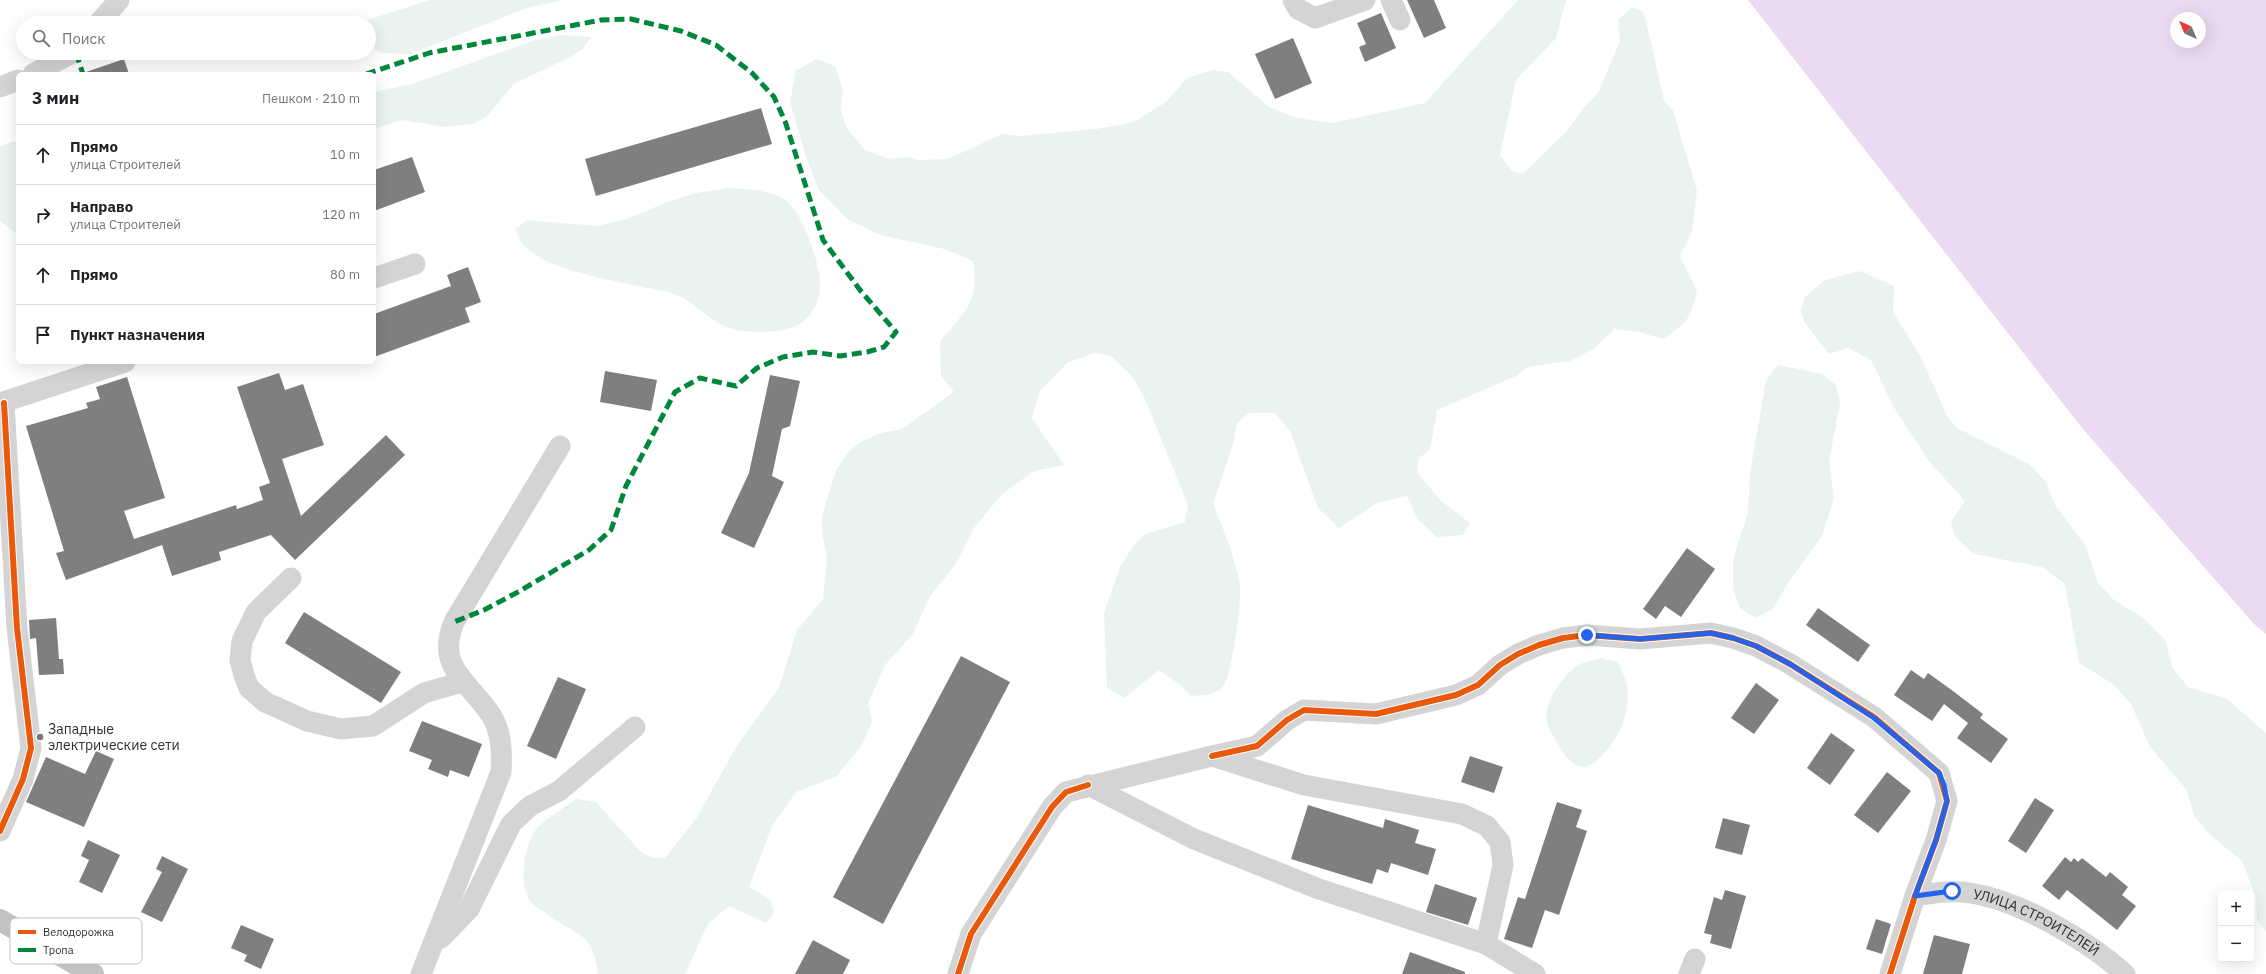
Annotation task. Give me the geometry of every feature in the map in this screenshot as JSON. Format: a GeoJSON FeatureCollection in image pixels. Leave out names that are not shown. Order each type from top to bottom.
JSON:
{"type":"FeatureCollection","features":[{"type":"Feature","properties":{"kind":"highway"},"geometry":{"type":"LineString","coordinates":[[0,920],[10,926]]}},
{"type":"Feature","properties":{"kind":"highway"},"geometry":{"type":"LineString","coordinates":[[76,964],[93,974]]}},
{"type":"Feature","properties":{"kind":"street"},"geometry":{"type":"LineString","coordinates":[[105,16],[119,0]]}},
{"type":"Feature","properties":{"kind":"street"},"geometry":{"type":"LineString","coordinates":[[1292,0],[1298,9],[1315,18],[1365,0]]}},
{"type":"Feature","properties":{"kind":"street"},"geometry":{"type":"LineString","coordinates":[[1391,0],[1400,20]]}},
{"type":"Feature","properties":{"kind":"street"},"geometry":{"type":"LineString","coordinates":[[37,72],[59,60]]}},
{"type":"Feature","properties":{"kind":"street"},"geometry":{"type":"LineString","coordinates":[[0,87],[16,81]]}},
{"type":"Feature","properties":{"kind":"street"},"geometry":{"type":"LineString","coordinates":[[376,277],[414,264]]}},
{"type":"Feature","properties":{"kind":"street"},"geometry":{"type":"LineString","coordinates":[[0,831],[20,785],[31,748],[17,628],[2,403],[119,364]]}},
{"type":"Feature","properties":{"kind":"street"},"geometry":{"type":"LineString","coordinates":[[421,974],[434,945],[501,772],[502,754],[499,735],[492,715],[462,682],[452,666],[447,650],[448,635],[454,622],[560,446]]}},
{"type":"Feature","properties":{"kind":"street"},"geometry":{"type":"LineString","coordinates":[[291,578],[256,612],[242,641],[240,660],[244,675],[249,688],[265,702],[307,721],[341,729],[373,726],[424,693],[462,682]]}},
{"type":"Feature","properties":{"kind":"street"},"geometry":{"type":"LineString","coordinates":[[958,974],[971,934],[1052,807],[1066,792],[1088,785],[1257,746],[1287,720],[1304,710],[1376,714],[1456,695],[1478,684],[1500,665],[1518,654],[1538,645],[1563,638],[1587,635],[1640,639],[1711,633],[1756,646],[1790,664],[1874,718],[1939,773],[1947,801],[1936,840],[1915,896],[1890,974]]}},
{"type":"Feature","properties":{"kind":"street"},"geometry":{"type":"LineString","coordinates":[[434,945],[470,909],[511,824],[530,806],[559,791],[635,727]]}},
{"type":"Feature","properties":{"kind":"street"},"geometry":{"type":"LineString","coordinates":[[1212,756],[1304,785],[1462,814],[1487,826],[1500,842],[1503,865],[1486,944]]}},
{"type":"Feature","properties":{"kind":"street"},"geometry":{"type":"LineString","coordinates":[[1088,785],[1194,839],[1319,889],[1486,944],[1535,974]]}},
{"type":"Feature","properties":{"kind":"street","name":"УЛИЦА СТРОИТЕЛЕЙ"},"geometry":{"type":"LineString","coordinates":[[1915,896],[1952,891],[1970,893],[1998,900],[2031,913],[2058,928],[2105,956],[2125,974]]}},
{"type":"Feature","properties":{"kind":"shaded area"},"geometry":{"type":"Polygon","coordinates":[[[430,0],[564,0],[530,7],[410,54],[382,53],[376,50],[376,17],[430,0]]]}},
{"type":"Feature","properties":{"kind":"shaded area"},"geometry":{"type":"Polygon","coordinates":[[[1518,0],[1566,0],[1556,38],[1516,80],[1500,155],[1512,171],[1523,174],[1566,132],[1585,106],[1598,93],[1620,41],[1618,20],[1632,7],[1644,12],[1664,101],[1673,110],[1697,191],[1692,232],[1680,256],[1697,291],[1692,308],[1686,320],[1677,329],[1663,339],[1639,332],[1614,329],[1595,348],[1570,361],[1528,367],[1516,376],[1437,410],[1430,450],[1419,458],[1417,472],[1440,500],[1470,523],[1463,535],[1437,537],[1418,520],[1407,496],[1377,503],[1339,528],[1318,508],[1290,431],[1275,413],[1249,413],[1237,423],[1234,441],[1213,504],[1232,554],[1240,585],[1236,636],[1233,652],[1227,678],[1221,689],[1205,695],[1191,696],[1182,686],[1159,670],[1124,698],[1107,687],[1104,613],[1120,567],[1132,548],[1145,534],[1185,522],[1188,505],[1145,399],[1132,376],[1111,356],[1094,353],[1067,363],[1039,392],[1032,418],[1064,465],[1034,471],[1002,494],[974,528],[955,565],[930,596],[913,634],[885,665],[868,704],[872,721],[862,745],[837,776],[796,792],[772,826],[749,887],[771,900],[774,913],[766,923],[729,906],[708,924],[685,974],[598,974],[592,949],[587,941],[573,930],[555,920],[534,905],[526,894],[524,885],[524,864],[532,835],[546,820],[576,799],[596,802],[640,851],[652,858],[665,858],[696,819],[736,747],[779,688],[797,630],[823,599],[827,557],[822,534],[822,516],[836,470],[850,450],[863,441],[881,433],[902,429],[954,392],[941,376],[940,341],[957,322],[972,296],[975,275],[973,261],[944,249],[880,235],[847,219],[819,190],[807,160],[790,102],[796,71],[816,59],[835,66],[843,90],[841,109],[846,127],[865,150],[888,159],[907,157],[918,160],[948,159],[1002,134],[1020,136],[1096,129],[1134,122],[1166,102],[1187,78],[1213,70],[1228,72],[1269,107],[1297,118],[1333,123],[1425,103],[1518,0]]]}},
{"type":"Feature","properties":{"kind":"shaded area"},"geometry":{"type":"Polygon","coordinates":[[[1748,0],[2266,0],[2266,634],[2253,623],[2082,428],[1748,0]]]}},
{"type":"Feature","properties":{"kind":"shaded area"},"geometry":{"type":"Polygon","coordinates":[[[562,35],[591,37],[583,49],[570,57],[514,84],[486,117],[473,124],[444,127],[402,120],[376,128],[376,92],[412,84],[532,41],[562,35]]]}},
{"type":"Feature","properties":{"kind":"shaded area"},"geometry":{"type":"Polygon","coordinates":[[[13,141],[16,142],[16,233],[0,221],[0,147],[13,141]]]}},
{"type":"Feature","properties":{"kind":"shaded area"},"geometry":{"type":"Polygon","coordinates":[[[728,188],[760,191],[777,195],[789,203],[801,220],[815,255],[820,278],[820,294],[811,314],[798,325],[782,330],[761,332],[731,329],[724,326],[685,299],[672,293],[592,276],[569,270],[549,262],[533,253],[522,243],[515,229],[527,220],[597,226],[627,219],[667,202],[696,193],[728,188]]]}},
{"type":"Feature","properties":{"kind":"shaded area"},"geometry":{"type":"Polygon","coordinates":[[[1860,271],[1894,286],[1893,312],[1921,357],[1948,418],[1957,428],[2029,464],[2046,482],[2055,505],[2085,545],[2098,583],[2114,600],[2146,620],[2165,640],[2172,667],[2188,687],[2227,699],[2266,733],[2266,931],[2257,921],[2256,897],[2242,861],[2210,835],[2194,816],[2187,790],[2150,747],[2131,704],[2113,684],[2079,663],[2065,584],[2042,567],[1974,554],[1955,537],[1951,522],[1965,501],[1929,461],[1893,406],[1871,360],[1848,348],[1829,354],[1804,322],[1801,310],[1805,297],[1825,280],[1860,271]]]}},
{"type":"Feature","properties":{"kind":"shaded area"},"geometry":{"type":"Polygon","coordinates":[[[1778,365],[1822,374],[1836,385],[1840,403],[1829,461],[1834,498],[1822,536],[1788,583],[1773,609],[1755,618],[1740,608],[1733,589],[1733,559],[1748,513],[1750,474],[1766,380],[1778,365]]]}},
{"type":"Feature","properties":{"kind":"shaded area"},"geometry":{"type":"Polygon","coordinates":[[[1601,658],[1617,662],[1622,670],[1628,693],[1627,709],[1622,726],[1610,746],[1598,760],[1585,767],[1578,766],[1565,755],[1560,748],[1549,730],[1546,715],[1550,699],[1564,678],[1578,665],[1601,658]]]}},
{"type":"Feature","properties":{"kind":"building"},"geometry":{"type":"Polygon","coordinates":[[[1407,0],[1434,0],[1446,28],[1424,38],[1407,0]]]}},
{"type":"Feature","properties":{"kind":"building"},"geometry":{"type":"Polygon","coordinates":[[[1381,13],[1396,48],[1365,62],[1359,47],[1366,44],[1357,23],[1381,13]]]}},
{"type":"Feature","properties":{"kind":"building"},"geometry":{"type":"Polygon","coordinates":[[[1293,38],[1312,83],[1275,99],[1255,54],[1293,38]]]}},
{"type":"Feature","properties":{"kind":"building"},"geometry":{"type":"Polygon","coordinates":[[[124,60],[128,72],[86,72],[124,60]]]}},
{"type":"Feature","properties":{"kind":"building"},"geometry":{"type":"Polygon","coordinates":[[[761,108],[772,144],[596,196],[585,159],[761,108]]]}},
{"type":"Feature","properties":{"kind":"building"},"geometry":{"type":"Polygon","coordinates":[[[412,157],[425,192],[376,210],[376,169],[412,157]]]}},
{"type":"Feature","properties":{"kind":"building"},"geometry":{"type":"Polygon","coordinates":[[[468,267],[481,302],[465,308],[470,322],[376,356],[376,313],[451,286],[447,275],[468,267]]]}},
{"type":"Feature","properties":{"kind":"building"},"geometry":{"type":"Polygon","coordinates":[[[605,371],[657,380],[651,411],[600,402],[605,371]]]}},
{"type":"Feature","properties":{"kind":"building"},"geometry":{"type":"Polygon","coordinates":[[[279,373],[285,390],[303,384],[324,445],[282,459],[301,516],[386,435],[405,455],[295,560],[271,535],[219,552],[221,560],[172,576],[162,545],[66,580],[56,553],[64,551],[26,426],[88,408],[86,403],[100,399],[96,387],[127,377],[165,498],[124,511],[134,539],[236,505],[237,509],[263,500],[259,487],[270,483],[237,387],[279,373]]]}},
{"type":"Feature","properties":{"kind":"building"},"geometry":{"type":"Polygon","coordinates":[[[770,375],[800,381],[790,426],[782,429],[772,476],[784,482],[754,548],[721,533],[749,473],[770,375]]]}},
{"type":"Feature","properties":{"kind":"building"},"geometry":{"type":"Polygon","coordinates":[[[1687,548],[1715,569],[1681,617],[1665,606],[1656,619],[1643,609],[1687,548]]]}},
{"type":"Feature","properties":{"kind":"building"},"geometry":{"type":"Polygon","coordinates":[[[1818,608],[1870,645],[1858,662],[1806,625],[1818,608]]]}},
{"type":"Feature","properties":{"kind":"building"},"geometry":{"type":"Polygon","coordinates":[[[304,612],[401,672],[381,703],[285,643],[304,612]]]}},
{"type":"Feature","properties":{"kind":"building"},"geometry":{"type":"Polygon","coordinates":[[[56,618],[59,659],[63,659],[64,674],[39,675],[36,638],[30,639],[29,620],[56,618]]]}},
{"type":"Feature","properties":{"kind":"building"},"geometry":{"type":"Polygon","coordinates":[[[961,656],[1010,682],[883,924],[833,897],[961,656]]]}},
{"type":"Feature","properties":{"kind":"building"},"geometry":{"type":"Polygon","coordinates":[[[1911,670],[1924,679],[1928,673],[1983,714],[1980,718],[2008,739],[1991,763],[1957,738],[1968,723],[1944,704],[1932,721],[1894,695],[1911,670]]]}},
{"type":"Feature","properties":{"kind":"building"},"geometry":{"type":"Polygon","coordinates":[[[558,677],[586,689],[556,759],[527,746],[558,677]]]}},
{"type":"Feature","properties":{"kind":"building"},"geometry":{"type":"Polygon","coordinates":[[[1756,683],[1779,700],[1754,734],[1731,718],[1756,683]]]}},
{"type":"Feature","properties":{"kind":"building"},"geometry":{"type":"Polygon","coordinates":[[[422,721],[482,744],[469,777],[450,770],[448,777],[428,769],[432,760],[409,751],[422,721]]]}},
{"type":"Feature","properties":{"kind":"building"},"geometry":{"type":"Polygon","coordinates":[[[1831,733],[1855,750],[1830,785],[1807,768],[1831,733]]]}},
{"type":"Feature","properties":{"kind":"building"},"geometry":{"type":"Polygon","coordinates":[[[96,751],[114,759],[84,827],[26,802],[46,757],[85,774],[96,751]]]}},
{"type":"Feature","properties":{"kind":"building"},"geometry":{"type":"Polygon","coordinates":[[[1470,756],[1503,767],[1494,793],[1461,782],[1470,756]]]}},
{"type":"Feature","properties":{"kind":"building"},"geometry":{"type":"Polygon","coordinates":[[[1887,772],[1911,791],[1878,833],[1854,815],[1887,772]]]}},
{"type":"Feature","properties":{"kind":"building"},"geometry":{"type":"Polygon","coordinates":[[[2035,798],[2054,810],[2026,853],[2008,841],[2035,798]]]}},
{"type":"Feature","properties":{"kind":"building"},"geometry":{"type":"Polygon","coordinates":[[[1557,802],[1582,810],[1576,827],[1587,831],[1559,915],[1545,910],[1532,948],[1504,939],[1518,897],[1525,899],[1557,802]]]}},
{"type":"Feature","properties":{"kind":"building"},"geometry":{"type":"Polygon","coordinates":[[[1308,805],[1383,828],[1385,819],[1419,830],[1415,843],[1436,849],[1428,875],[1391,863],[1388,873],[1377,869],[1372,884],[1291,859],[1308,805]]]}},
{"type":"Feature","properties":{"kind":"building"},"geometry":{"type":"Polygon","coordinates":[[[1723,818],[1750,825],[1742,855],[1715,848],[1723,818]]]}},
{"type":"Feature","properties":{"kind":"building"},"geometry":{"type":"Polygon","coordinates":[[[88,840],[120,855],[102,893],[79,882],[89,860],[81,856],[88,840]]]}},
{"type":"Feature","properties":{"kind":"building"},"geometry":{"type":"Polygon","coordinates":[[[162,856],[188,869],[162,922],[141,912],[162,872],[156,869],[162,856]]]}},
{"type":"Feature","properties":{"kind":"building"},"geometry":{"type":"Polygon","coordinates":[[[2065,857],[2071,862],[2074,858],[2078,862],[2082,858],[2106,877],[2110,872],[2128,887],[2122,895],[2136,906],[2117,930],[2067,890],[2059,900],[2042,886],[2065,857]]]}},
{"type":"Feature","properties":{"kind":"building"},"geometry":{"type":"Polygon","coordinates":[[[1435,884],[1477,898],[1468,925],[1426,912],[1435,884]]]}},
{"type":"Feature","properties":{"kind":"building"},"geometry":{"type":"Polygon","coordinates":[[[1725,890],[1746,896],[1731,949],[1710,943],[1712,935],[1704,933],[1714,897],[1722,900],[1725,890]]]}},
{"type":"Feature","properties":{"kind":"building"},"geometry":{"type":"Polygon","coordinates":[[[1876,919],[1891,924],[1882,954],[1866,949],[1876,919]]]}},
{"type":"Feature","properties":{"kind":"building"},"geometry":{"type":"Polygon","coordinates":[[[241,925],[274,939],[261,969],[244,961],[247,955],[231,948],[241,925]]]}},
{"type":"Feature","properties":{"kind":"building"},"geometry":{"type":"Polygon","coordinates":[[[1934,935],[1970,944],[1962,974],[1923,974],[1934,935]]]}},
{"type":"Feature","properties":{"kind":"building"},"geometry":{"type":"Polygon","coordinates":[[[813,940],[850,960],[843,974],[795,974],[813,940]]]}},
{"type":"Feature","properties":{"kind":"building"},"geometry":{"type":"Polygon","coordinates":[[[1410,952],[1465,972],[1465,974],[1402,974],[1410,952]]]}},
{"type":"Feature","properties":{"kind":"marked path"},"geometry":{"type":"LineString","coordinates":[[372,72],[429,53],[601,20],[631,19],[681,31],[716,45],[752,73],[774,97],[785,121],[823,240],[860,290],[896,332],[884,347],[867,352],[840,356],[813,352],[783,357],[757,368],[736,386],[700,378],[675,392],[626,486],[611,530],[589,550],[518,592],[484,610],[454,622]]}},
{"type":"Feature","properties":{"kind":"marked path"},"geometry":{"type":"LineString","coordinates":[[78,60],[82,72]]}},
{"type":"Feature","properties":{"kind":"cycle path"},"geometry":{"type":"LineString","coordinates":[[0,831],[23,779],[31,748],[17,628],[4,403]]}},
{"type":"Feature","properties":{"kind":"cycle path"},"geometry":{"type":"LineString","coordinates":[[1212,756],[1257,746],[1287,720],[1304,710],[1376,714],[1456,695],[1478,685],[1500,665],[1518,654],[1539,645],[1563,638],[1587,635],[1640,639],[1711,633],[1733,638],[1756,646],[1790,664],[1874,717],[1939,773],[1947,801],[1936,840],[1915,896],[1890,974]]}},
{"type":"Feature","properties":{"kind":"cycle path"},"geometry":{"type":"LineString","coordinates":[[958,974],[971,934],[1052,807],[1066,792],[1088,785]]}},
{"type":"Feature","properties":{"kind":"place","name":"Западные электрические сети"},"geometry":{"type":"Point","coordinates":[40,737]}},
{"type":"Feature","properties":{"kind":"route"},"geometry":{"type":"LineString","coordinates":[[1587,635],[1640,639],[1711,633],[1733,638],[1756,646],[1790,664],[1874,718],[1908,744],[1939,773],[1944,785],[1947,801],[1936,840],[1915,896],[1952,891]]}}]}
